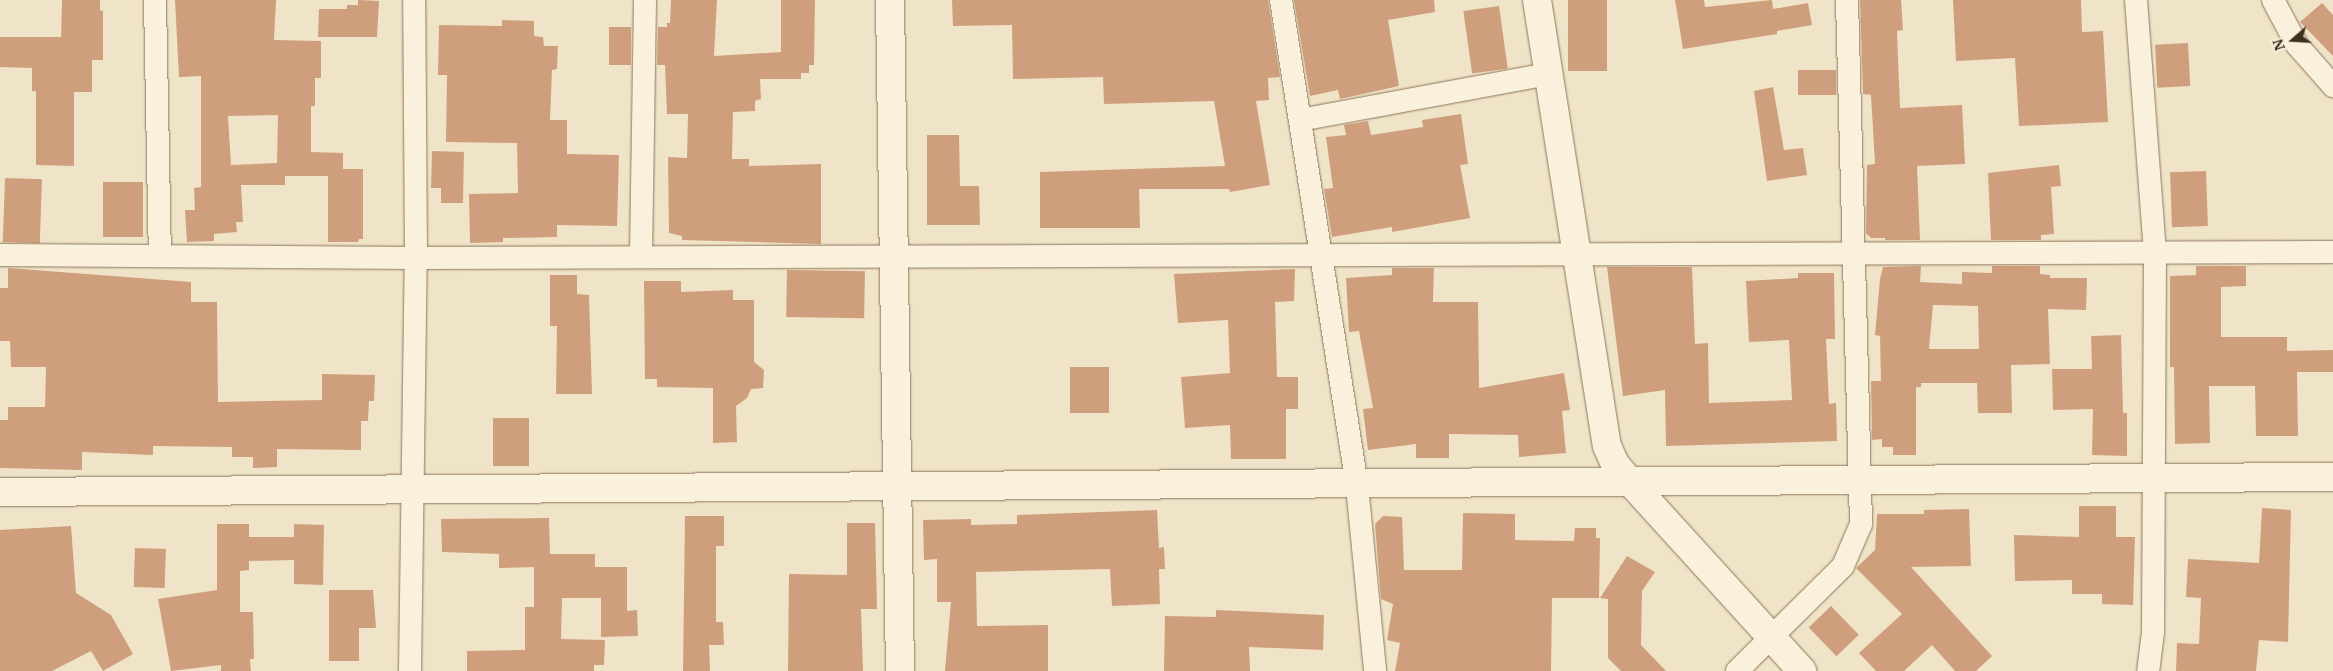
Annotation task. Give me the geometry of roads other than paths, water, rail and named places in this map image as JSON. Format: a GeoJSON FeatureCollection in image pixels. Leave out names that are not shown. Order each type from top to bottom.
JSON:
{"type":"FeatureCollection","features":[{"type":"Feature","properties":{"kind":"street"},"geometry":{"type":"LineString","coordinates":[[154,0],[160,255]]}},
{"type":"Feature","properties":{"kind":"street"},"geometry":{"type":"LineString","coordinates":[[410,671],[416,258],[414,0]]}},
{"type":"Feature","properties":{"kind":"street"},"geometry":{"type":"LineString","coordinates":[[640,255],[645,0]]}},
{"type":"Feature","properties":{"kind":"street"},"geometry":{"type":"LineString","coordinates":[[890,0],[900,671]]}},
{"type":"Feature","properties":{"kind":"street"},"geometry":{"type":"LineString","coordinates":[[1280,0],[1322,255],[1357,486],[1375,671]]}},
{"type":"Feature","properties":{"kind":"street"},"geometry":{"type":"LineString","coordinates":[[1537,0],[1607,446],[1615,464],[1632,484],[1802,671]]}},
{"type":"Feature","properties":{"kind":"street"},"geometry":{"type":"LineString","coordinates":[[1737,671],[1843,566],[1850,554],[1861,524],[1847,0]]}},
{"type":"Feature","properties":{"kind":"street"},"geometry":{"type":"LineString","coordinates":[[2136,0],[2155,253],[2156,480],[2154,632],[2148,671]]}},
{"type":"Feature","properties":{"kind":"street"},"geometry":{"type":"LineString","coordinates":[[2273,0],[2297,45],[2333,86]]}},
{"type":"Feature","properties":{"kind":"street"},"geometry":{"type":"LineString","coordinates":[[1300,120],[1549,74]]}},
{"type":"Feature","properties":{"kind":"street"},"geometry":{"type":"LineString","coordinates":[[0,255],[416,258],[640,255],[894,257],[2333,252]]}},
{"type":"Feature","properties":{"kind":"street"},"geometry":{"type":"LineString","coordinates":[[0,492],[1357,486],[2333,477]]}}]}
